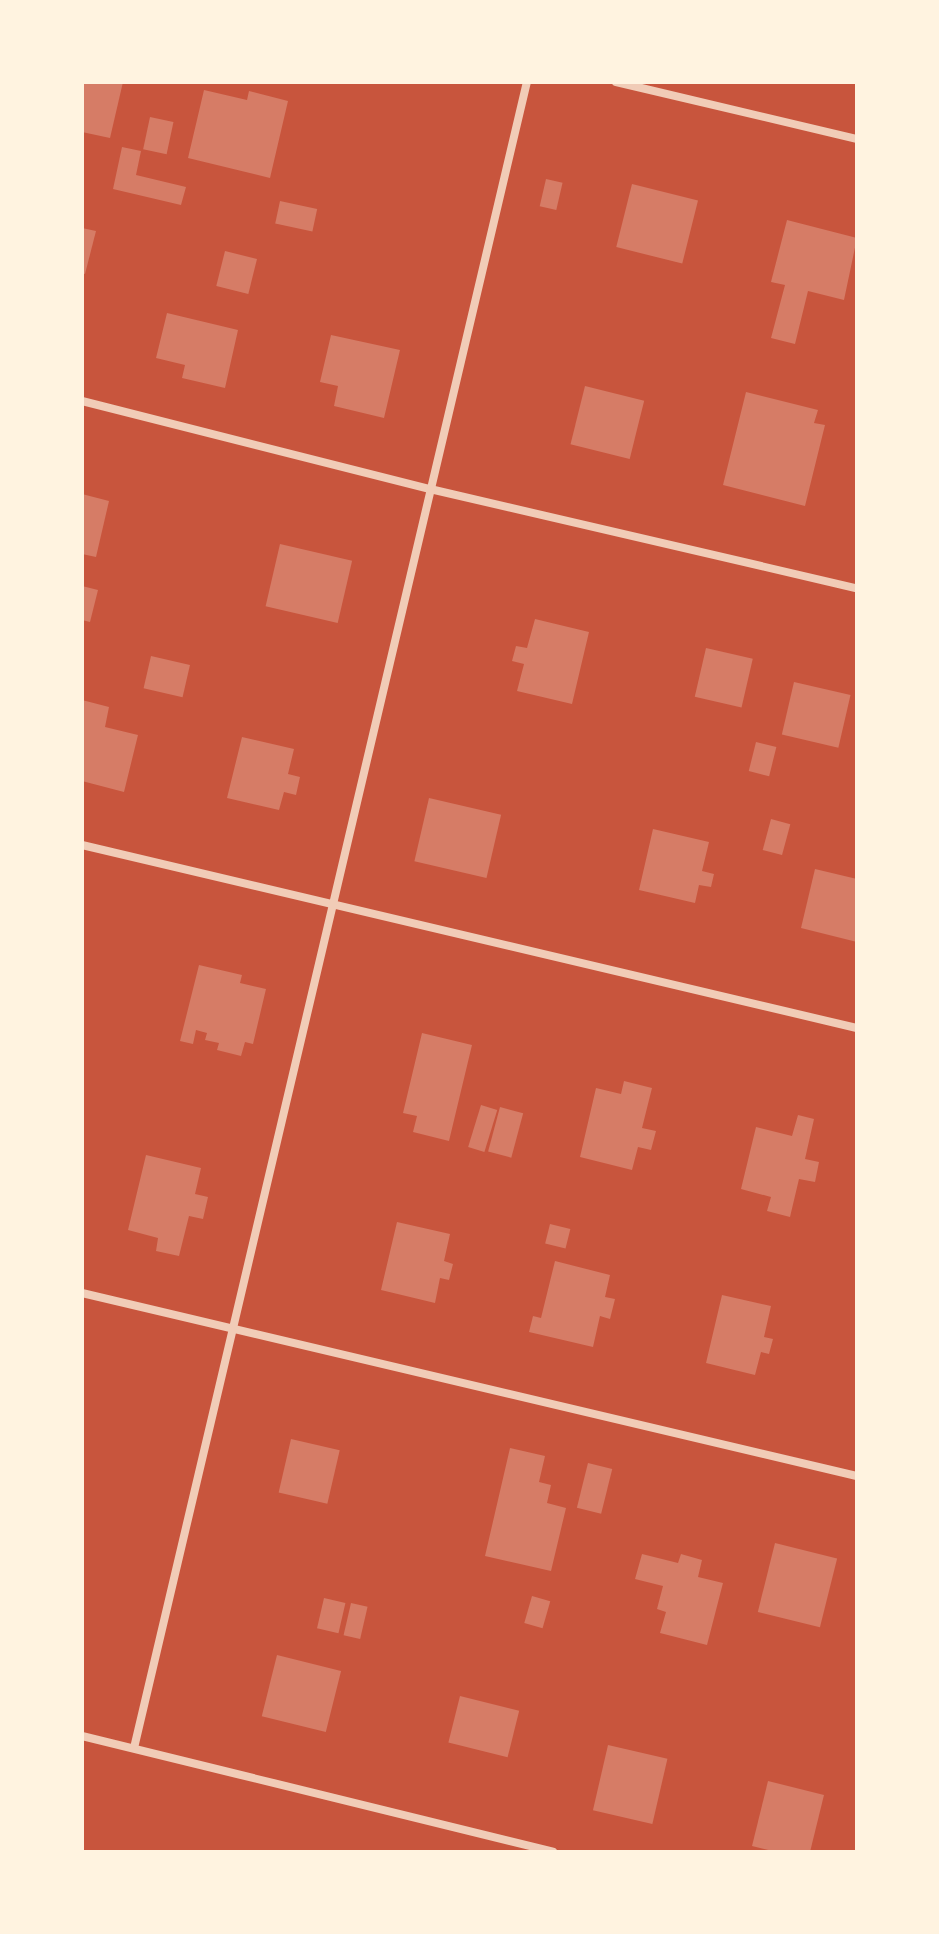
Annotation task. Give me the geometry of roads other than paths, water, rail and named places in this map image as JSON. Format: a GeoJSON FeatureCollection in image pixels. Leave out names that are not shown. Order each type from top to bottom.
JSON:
{"type":"FeatureCollection","features":[{"type":"Feature","properties":{"kind":"street"},"geometry":{"type":"LineString","coordinates":[[134,1748],[527,82]]}},
{"type":"Feature","properties":{"kind":"street"},"geometry":{"type":"LineString","coordinates":[[616,82],[857,139]]}},
{"type":"Feature","properties":{"kind":"street"},"geometry":{"type":"LineString","coordinates":[[82,401],[430,489],[857,588]]}},
{"type":"Feature","properties":{"kind":"street"},"geometry":{"type":"LineString","coordinates":[[82,845],[857,1028]]}},
{"type":"Feature","properties":{"kind":"street"},"geometry":{"type":"LineString","coordinates":[[82,1293],[857,1476]]}},
{"type":"Feature","properties":{"kind":"street"},"geometry":{"type":"LineString","coordinates":[[82,1736],[553,1852]]}}]}
